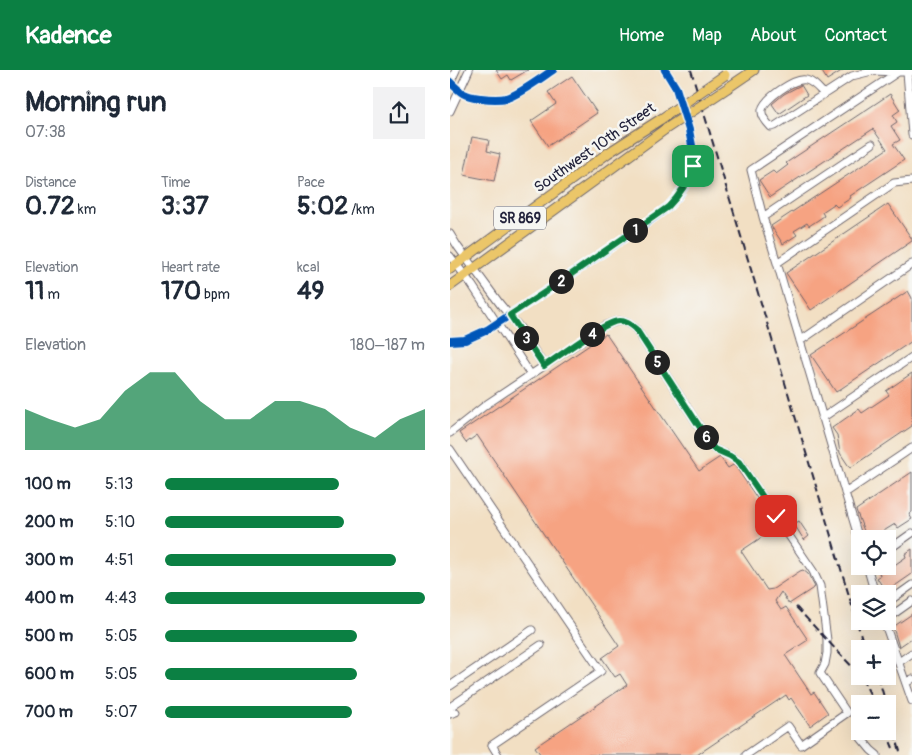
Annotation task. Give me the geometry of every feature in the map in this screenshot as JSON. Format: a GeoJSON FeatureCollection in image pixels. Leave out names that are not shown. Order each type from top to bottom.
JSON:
{"type":"FeatureCollection","features":[{"type":"Feature","properties":{"kind":"main road","name":"Southwest 10th Street"},"geometry":{"type":"LineString","coordinates":[[450,286],[664,130],[754,70]]}},
{"type":"Feature","properties":{"kind":"main road","name":"Southwest 10th Street"},"geometry":{"type":"LineString","coordinates":[[453,266],[604,156],[729,72]]}},
{"type":"Feature","properties":{"kind":"street"},"geometry":{"type":"LineString","coordinates":[[456,70],[450,83],[459,92],[472,97],[490,100],[508,98],[553,70]]}},
{"type":"Feature","properties":{"kind":"street"},"geometry":{"type":"LineString","coordinates":[[450,111],[469,70]]}},
{"type":"Feature","properties":{"kind":"street"},"geometry":{"type":"LineString","coordinates":[[450,342],[466,340],[497,324],[668,207],[678,196],[689,179],[694,156],[689,130],[676,88],[665,70]]}},
{"type":"Feature","properties":{"kind":"street"},"geometry":{"type":"LineString","coordinates":[[824,94],[814,84],[799,79],[768,100],[763,107],[764,119],[771,126],[775,126],[852,76],[866,71],[908,71],[912,135]]}},
{"type":"Feature","properties":{"kind":"street"},"geometry":{"type":"LineString","coordinates":[[856,530],[776,263],[751,170],[898,72]]}},
{"type":"Feature","properties":{"kind":"street"},"geometry":{"type":"LineString","coordinates":[[450,93],[459,92]]}},
{"type":"Feature","properties":{"kind":"street"},"geometry":{"type":"LineString","coordinates":[[763,217],[872,144]]}},
{"type":"Feature","properties":{"kind":"street"},"geometry":{"type":"LineString","coordinates":[[776,263],[894,183],[912,181]]}},
{"type":"Feature","properties":{"kind":"street"},"geometry":{"type":"LineString","coordinates":[[450,234],[510,315],[544,366]]}},
{"type":"Feature","properties":{"kind":"street"},"geometry":{"type":"LineString","coordinates":[[450,256],[453,266],[464,275],[531,374]]}},
{"type":"Feature","properties":{"kind":"street"},"geometry":{"type":"LineString","coordinates":[[800,340],[912,264]]}},
{"type":"Feature","properties":{"kind":"street"},"geometry":{"type":"LineString","coordinates":[[450,433],[473,414],[604,326],[616,321],[628,322],[636,329],[714,449],[739,462],[813,571],[820,586],[827,654],[825,664],[820,673],[847,713],[801,745],[788,726],[746,755]]}},
{"type":"Feature","properties":{"kind":"street"},"geometry":{"type":"LineString","coordinates":[[822,418],[912,357]]}},
{"type":"Feature","properties":{"kind":"street"},"geometry":{"type":"LineString","coordinates":[[845,493],[912,448]]}},
{"type":"Feature","properties":{"kind":"street"},"geometry":{"type":"LineString","coordinates":[[450,450],[601,671],[492,745],[498,755]]}},
{"type":"Feature","properties":{"kind":"street"},"geometry":{"type":"LineString","coordinates":[[896,544],[912,533]]}},
{"type":"Feature","properties":{"kind":"street"},"geometry":{"type":"LineString","coordinates":[[896,596],[912,585]]}},
{"type":"Feature","properties":{"kind":"street"},"geometry":{"type":"LineString","coordinates":[[896,612],[912,601]]}},
{"type":"Feature","properties":{"kind":"street"},"geometry":{"type":"LineString","coordinates":[[450,686],[532,630]]}},
{"type":"Feature","properties":{"kind":"street"},"geometry":{"type":"LineString","coordinates":[[887,630],[898,662],[909,681],[912,701]]}},
{"type":"Feature","properties":{"kind":"street"},"geometry":{"type":"LineString","coordinates":[[452,711],[541,645]]}},
{"type":"Feature","properties":{"kind":"street"},"geometry":{"type":"LineString","coordinates":[[898,662],[912,653]]}},
{"type":"Feature","properties":{"kind":"street"},"geometry":{"type":"LineString","coordinates":[[863,740],[877,755]]}},
{"type":"Feature","properties":{"kind":"building"},"geometry":{"type":"Polygon","coordinates":[[[496,70],[528,70],[511,80],[508,75],[502,79],[496,70]]]}},
{"type":"Feature","properties":{"kind":"building"},"geometry":{"type":"Polygon","coordinates":[[[821,70],[843,70],[827,80],[821,70]]]}},
{"type":"Feature","properties":{"kind":"building"},"geometry":{"type":"Polygon","coordinates":[[[572,76],[597,113],[548,146],[531,121],[556,104],[548,92],[572,76]]]}},
{"type":"Feature","properties":{"kind":"building"},"geometry":{"type":"Polygon","coordinates":[[[801,85],[807,95],[779,114],[772,104],[784,94],[801,85]]]}},
{"type":"Feature","properties":{"kind":"building"},"geometry":{"type":"Polygon","coordinates":[[[890,94],[900,110],[893,115],[897,122],[891,126],[900,140],[893,144],[904,160],[850,196],[851,198],[837,207],[834,204],[822,212],[824,216],[809,226],[807,223],[794,231],[797,235],[783,244],[771,226],[887,149],[873,129],[770,197],[759,180],[773,171],[776,174],[788,165],[786,163],[890,94]]]}},
{"type":"Feature","properties":{"kind":"building"},"geometry":{"type":"Polygon","coordinates":[[[472,137],[489,140],[487,151],[500,154],[494,181],[464,175],[472,137]]]}},
{"type":"Feature","properties":{"kind":"building"},"geometry":{"type":"Polygon","coordinates":[[[888,204],[912,241],[811,310],[786,273],[888,204]]]}},
{"type":"Feature","properties":{"kind":"building"},"geometry":{"type":"Polygon","coordinates":[[[908,291],[912,298],[912,341],[836,392],[811,355],[908,291]]]}},
{"type":"Feature","properties":{"kind":"building"},"geometry":{"type":"Polygon","coordinates":[[[606,334],[699,471],[720,457],[728,468],[733,465],[735,466],[777,527],[741,551],[767,590],[773,589],[803,570],[808,574],[815,587],[789,604],[781,592],[775,601],[781,610],[786,607],[808,640],[785,655],[811,694],[814,692],[828,713],[810,726],[791,698],[789,700],[786,695],[697,755],[541,755],[535,747],[627,685],[620,674],[615,677],[602,658],[619,646],[477,435],[466,443],[459,433],[606,334]]]}},
{"type":"Feature","properties":{"kind":"building"},"geometry":{"type":"Polygon","coordinates":[[[912,373],[912,426],[850,468],[840,453],[837,435],[832,428],[859,409],[862,413],[889,395],[886,391],[912,373]]]}},
{"type":"Feature","properties":{"kind":"building"},"geometry":{"type":"Polygon","coordinates":[[[912,472],[912,512],[909,514],[912,519],[898,528],[895,524],[885,530],[864,530],[856,510],[912,472]]]}},
{"type":"Feature","properties":{"kind":"building"},"geometry":{"type":"Polygon","coordinates":[[[799,521],[809,536],[804,540],[794,524],[799,521]]]}},
{"type":"Feature","properties":{"kind":"building"},"geometry":{"type":"Polygon","coordinates":[[[912,549],[912,574],[896,585],[882,585],[877,578],[880,575],[896,575],[896,564],[906,557],[905,554],[912,549]]]}},
{"type":"Feature","properties":{"kind":"building"},"geometry":{"type":"Polygon","coordinates":[[[912,614],[912,638],[899,647],[894,630],[896,630],[896,625],[912,614]]]}},
{"type":"Feature","properties":{"kind":"railway"},"geometry":{"type":"LineString","coordinates":[[691,70],[862,640]]}},
{"type":"Feature","properties":{"kind":"railway"},"geometry":{"type":"LineString","coordinates":[[796,607],[858,673],[870,695]]}},
{"type":"Feature","properties":{"kind":"railway"},"geometry":{"type":"LineString","coordinates":[[881,685],[883,695]]}},
{"type":"Feature","properties":{"kind":"railway"},"geometry":{"type":"LineString","coordinates":[[896,737],[901,755]]}},
{"type":"Feature","properties":{"kind":"railway"},"geometry":{"type":"LineString","coordinates":[[890,740],[893,748]]}},
{"type":"Feature","properties":{"kind":"cycle path"},"geometry":{"type":"LineString","coordinates":[[450,82],[466,95],[503,99],[518,93],[553,70]]}},
{"type":"Feature","properties":{"kind":"cycle path"},"geometry":{"type":"LineString","coordinates":[[450,341],[465,340],[487,330],[649,221],[668,207],[678,196],[689,179],[694,156],[689,130],[676,88],[665,70]]}},
{"type":"Feature","properties":{"kind":"route"},"geometry":{"type":"LineString","coordinates":[[693,166],[689,179],[668,207],[510,315],[544,366],[604,326],[616,321],[628,322],[636,329],[714,449],[739,462],[776,516]]}}]}
